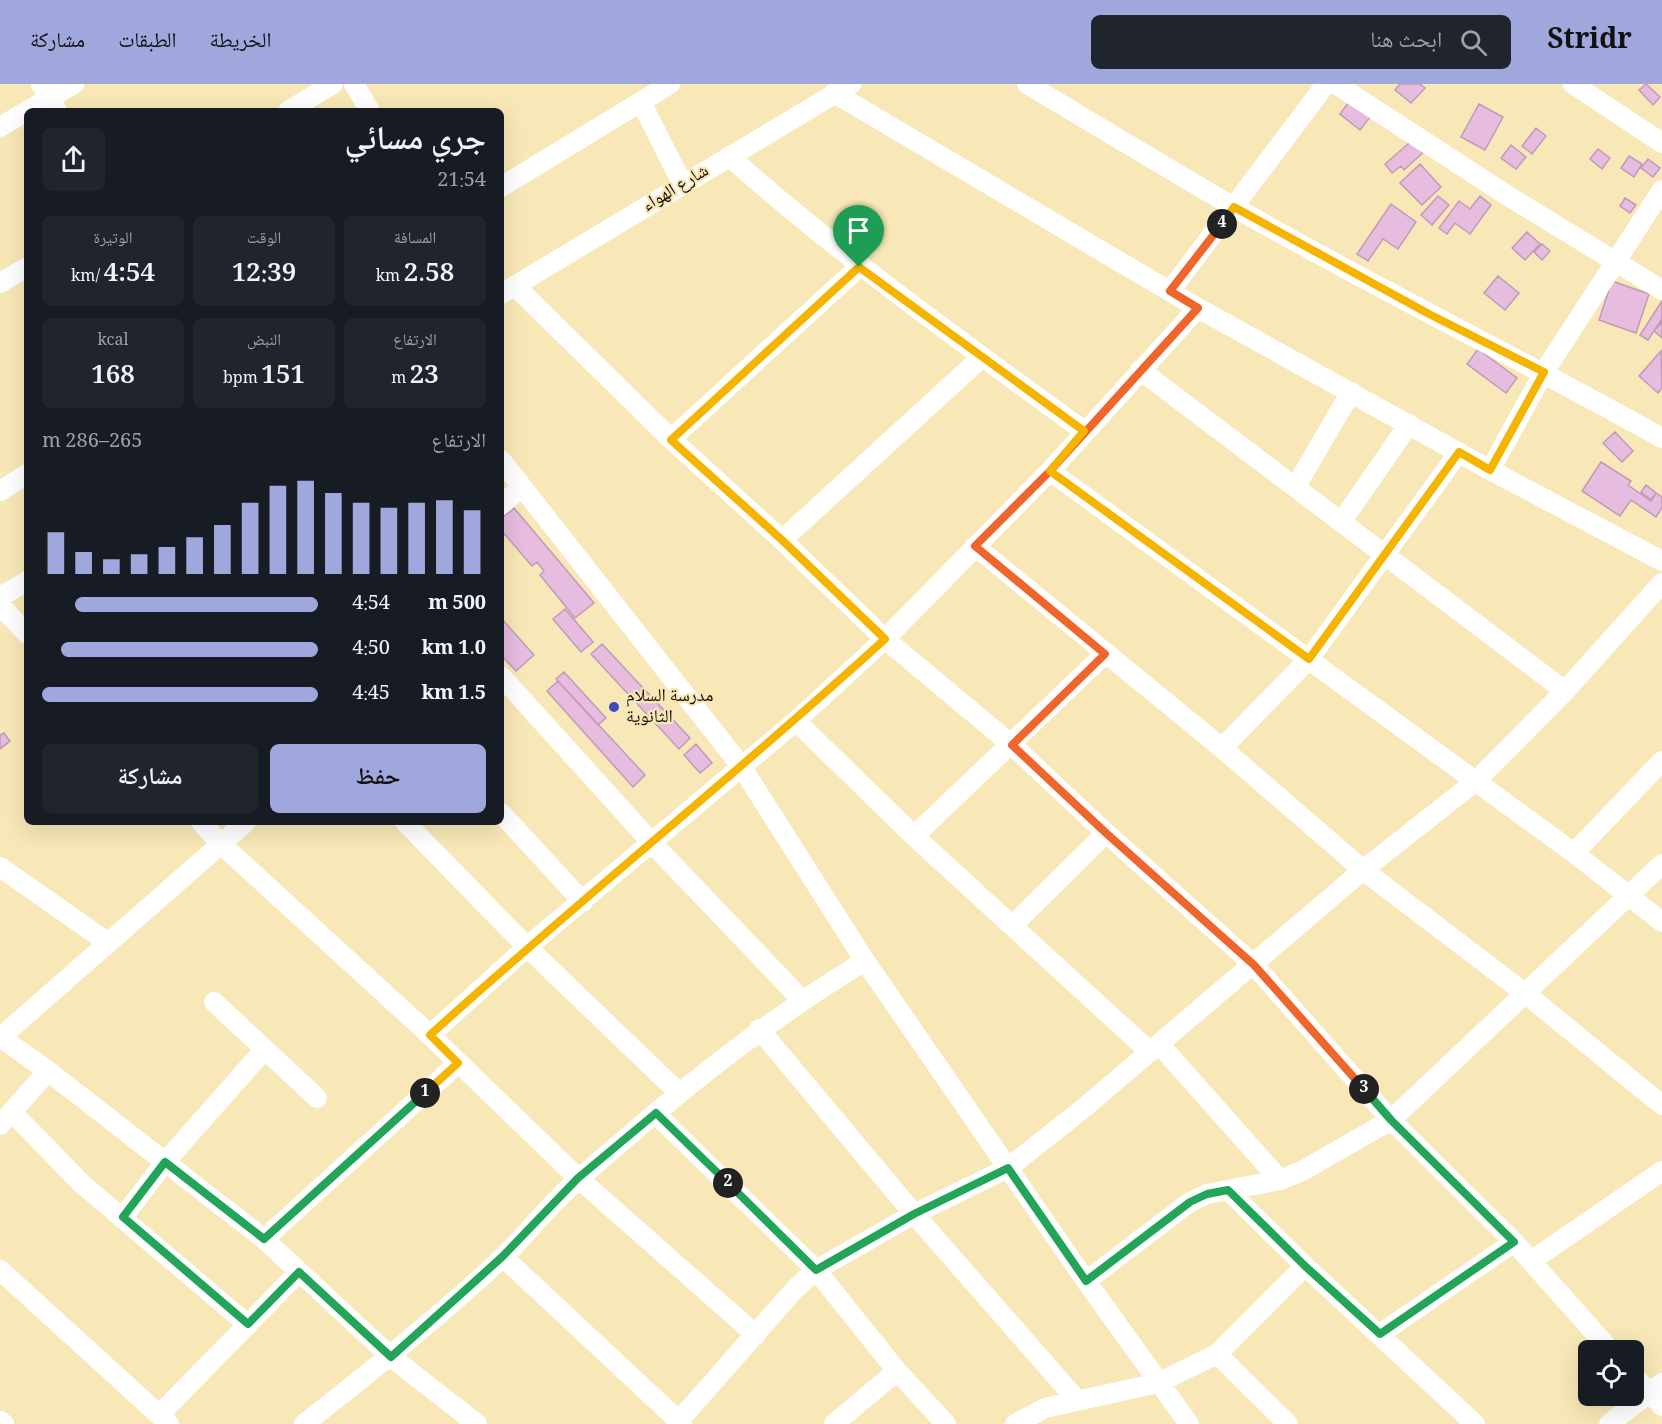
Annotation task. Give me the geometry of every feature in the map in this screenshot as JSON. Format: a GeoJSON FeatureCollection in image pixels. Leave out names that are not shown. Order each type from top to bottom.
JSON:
{"type":"FeatureCollection","features":[{"type":"Feature","properties":{"kind":"street"},"geometry":{"type":"LineString","coordinates":[[32,108],[74,84]]}},
{"type":"Feature","properties":{"kind":"street"},"geometry":{"type":"LineString","coordinates":[[293,108],[333,84]]}},
{"type":"Feature","properties":{"kind":"street"},"geometry":{"type":"LineString","coordinates":[[354,84],[368,108]]}},
{"type":"Feature","properties":{"kind":"street"},"geometry":{"type":"LineString","coordinates":[[1027,84],[1234,207],[1429,314],[1544,372],[1662,438]]}},
{"type":"Feature","properties":{"kind":"street"},"geometry":{"type":"LineString","coordinates":[[1170,291],[1326,84]]}},
{"type":"Feature","properties":{"kind":"street"},"geometry":{"type":"LineString","coordinates":[[1336,84],[1508,196],[1662,290]]}},
{"type":"Feature","properties":{"kind":"street"},"geometry":{"type":"LineString","coordinates":[[1573,84],[1662,143]]}},
{"type":"Feature","properties":{"kind":"street"},"geometry":{"type":"LineString","coordinates":[[504,185],[667,85]]}},
{"type":"Feature","properties":{"kind":"street"},"geometry":{"type":"LineString","coordinates":[[842,89],[1198,308],[1490,470],[1662,561]]}},
{"type":"Feature","properties":{"kind":"street","name":"شارع الهواء"},"geometry":{"type":"LineString","coordinates":[[508,290],[842,89]]}},
{"type":"Feature","properties":{"kind":"street"},"geometry":{"type":"LineString","coordinates":[[641,102],[683,185]]}},
{"type":"Feature","properties":{"kind":"street"},"geometry":{"type":"LineString","coordinates":[[0,127],[24,113]]}},
{"type":"Feature","properties":{"kind":"street"},"geometry":{"type":"LineString","coordinates":[[729,156],[797,218],[859,267],[1084,431]]}},
{"type":"Feature","properties":{"kind":"street"},"geometry":{"type":"LineString","coordinates":[[1490,470],[1544,372],[1662,190]]}},
{"type":"Feature","properties":{"kind":"street"},"geometry":{"type":"LineString","coordinates":[[671,440],[859,267]]}},
{"type":"Feature","properties":{"kind":"street"},"geometry":{"type":"LineString","coordinates":[[0,284],[24,269]]}},
{"type":"Feature","properties":{"kind":"street"},"geometry":{"type":"LineString","coordinates":[[508,290],[782,540],[885,639],[1012,745],[1106,833],[1254,965],[1391,1120],[1514,1242],[1601,1340]]}},
{"type":"Feature","properties":{"kind":"street"},"geometry":{"type":"LineString","coordinates":[[430,1035],[527,947],[796,721],[885,639],[1050,471],[1198,308]]}},
{"type":"Feature","properties":{"kind":"street"},"geometry":{"type":"LineString","coordinates":[[782,540],[982,357]]}},
{"type":"Feature","properties":{"kind":"street"},"geometry":{"type":"LineString","coordinates":[[1140,370],[1565,691]]}},
{"type":"Feature","properties":{"kind":"street"},"geometry":{"type":"LineString","coordinates":[[1296,486],[1351,392]]}},
{"type":"Feature","properties":{"kind":"street"},"geometry":{"type":"LineString","coordinates":[[1342,521],[1409,424]]}},
{"type":"Feature","properties":{"kind":"street"},"geometry":{"type":"LineString","coordinates":[[1222,748],[1309,659],[1459,452]]}},
{"type":"Feature","properties":{"kind":"street"},"geometry":{"type":"LineString","coordinates":[[504,464],[741,766],[865,961],[1086,1281],[1189,1424]]}},
{"type":"Feature","properties":{"kind":"street"},"geometry":{"type":"LineString","coordinates":[[1050,471],[1574,853],[1662,922]]}},
{"type":"Feature","properties":{"kind":"street"},"geometry":{"type":"LineString","coordinates":[[0,491],[24,476]]}},
{"type":"Feature","properties":{"kind":"street"},"geometry":{"type":"LineString","coordinates":[[504,502],[521,488]]}},
{"type":"Feature","properties":{"kind":"street"},"geometry":{"type":"LineString","coordinates":[[975,546],[1222,748],[1363,870],[1526,994],[1662,1105]]}},
{"type":"Feature","properties":{"kind":"street"},"geometry":{"type":"LineString","coordinates":[[0,597],[24,583]]}},
{"type":"Feature","properties":{"kind":"street"},"geometry":{"type":"LineString","coordinates":[[502,1257],[679,1423],[795,1289],[816,1270],[914,1214],[1008,1168],[1155,1049],[1363,870],[1476,781],[1565,691],[1662,583]]}},
{"type":"Feature","properties":{"kind":"street"},"geometry":{"type":"LineString","coordinates":[[0,605],[24,631]]}},
{"type":"Feature","properties":{"kind":"street"},"geometry":{"type":"LineString","coordinates":[[914,836],[1105,654]]}},
{"type":"Feature","properties":{"kind":"street"},"geometry":{"type":"LineString","coordinates":[[504,679],[652,843],[801,999]]}},
{"type":"Feature","properties":{"kind":"street"},"geometry":{"type":"LineString","coordinates":[[796,721],[914,836],[1155,1049],[1280,1180]]}},
{"type":"Feature","properties":{"kind":"street"},"geometry":{"type":"LineString","coordinates":[[1574,853],[1662,761]]}},
{"type":"Feature","properties":{"kind":"street"},"geometry":{"type":"LineString","coordinates":[[504,816],[583,902]]}},
{"type":"Feature","properties":{"kind":"street"},"geometry":{"type":"LineString","coordinates":[[204,825],[221,844],[430,1035],[578,1178],[756,1335]]}},
{"type":"Feature","properties":{"kind":"street"},"geometry":{"type":"LineString","coordinates":[[243,825],[0,1037],[48,1071],[264,1239],[391,1357],[477,1424]]}},
{"type":"Feature","properties":{"kind":"street"},"geometry":{"type":"LineString","coordinates":[[408,825],[527,947],[679,1093]]}},
{"type":"Feature","properties":{"kind":"street"},"geometry":{"type":"LineString","coordinates":[[1013,925],[1106,833]]}},
{"type":"Feature","properties":{"kind":"street"},"geometry":{"type":"LineString","coordinates":[[1086,1281],[1190,1202],[1207,1194],[1280,1180],[1302,1171],[1391,1120],[1662,864]]}},
{"type":"Feature","properties":{"kind":"street"},"geometry":{"type":"LineString","coordinates":[[0,867],[106,942]]}},
{"type":"Feature","properties":{"kind":"street"},"geometry":{"type":"LineString","coordinates":[[304,1424],[391,1357],[502,1257],[578,1178],[679,1093],[759,1029],[801,999],[865,961]]}},
{"type":"Feature","properties":{"kind":"street"},"geometry":{"type":"LineString","coordinates":[[213,1002],[317,1098]]}},
{"type":"Feature","properties":{"kind":"street"},"geometry":{"type":"LineString","coordinates":[[759,1029],[914,1214],[1076,1399]]}},
{"type":"Feature","properties":{"kind":"street"},"geometry":{"type":"LineString","coordinates":[[123,1217],[165,1162],[264,1050]]}},
{"type":"Feature","properties":{"kind":"street"},"geometry":{"type":"LineString","coordinates":[[264,1239],[458,1063]]}},
{"type":"Feature","properties":{"kind":"street"},"geometry":{"type":"LineString","coordinates":[[48,1071],[6,1118],[248,1324]]}},
{"type":"Feature","properties":{"kind":"street"},"geometry":{"type":"LineString","coordinates":[[656,1113],[816,1270],[897,1371],[946,1424]]}},
{"type":"Feature","properties":{"kind":"street"},"geometry":{"type":"LineString","coordinates":[[1531,1261],[1662,1171]]}},
{"type":"Feature","properties":{"kind":"street"},"geometry":{"type":"LineString","coordinates":[[1228,1190],[1305,1266],[1475,1424]]}},
{"type":"Feature","properties":{"kind":"street"},"geometry":{"type":"LineString","coordinates":[[1380,1334],[1514,1242]]}},
{"type":"Feature","properties":{"kind":"street"},"geometry":{"type":"LineString","coordinates":[[1015,1424],[1045,1408],[1076,1399],[1158,1383],[1217,1354],[1305,1266]]}},
{"type":"Feature","properties":{"kind":"street"},"geometry":{"type":"LineString","coordinates":[[0,1270],[164,1419],[248,1324],[299,1272]]}},
{"type":"Feature","properties":{"kind":"street"},"geometry":{"type":"LineString","coordinates":[[1217,1354],[1288,1424]]}},
{"type":"Feature","properties":{"kind":"street"},"geometry":{"type":"LineString","coordinates":[[834,1424],[897,1371]]}},
{"type":"Feature","properties":{"kind":"street"},"geometry":{"type":"LineString","coordinates":[[1609,1424],[1658,1394],[1644,1384]]}},
{"type":"Feature","properties":{"kind":"building"},"geometry":{"type":"Polygon","coordinates":[[[1400,84],[1420,84],[1425,88],[1411,103],[1395,90],[1400,84]]]}},
{"type":"Feature","properties":{"kind":"building"},"geometry":{"type":"Polygon","coordinates":[[[1646,84],[1660,97],[1653,105],[1639,90],[1646,84]]]}},
{"type":"Feature","properties":{"kind":"building"},"geometry":{"type":"Polygon","coordinates":[[[1353,96],[1374,112],[1360,130],[1340,114],[1353,96]]]}},
{"type":"Feature","properties":{"kind":"building"},"geometry":{"type":"Polygon","coordinates":[[[1479,104],[1503,117],[1485,150],[1461,137],[1479,104]]]}},
{"type":"Feature","properties":{"kind":"building"},"geometry":{"type":"Polygon","coordinates":[[[1536,128],[1546,136],[1532,154],[1522,146],[1536,128]]]}},
{"type":"Feature","properties":{"kind":"building"},"geometry":{"type":"Polygon","coordinates":[[[1416,137],[1427,149],[1404,170],[1401,166],[1392,173],[1385,164],[1416,137]]]}},
{"type":"Feature","properties":{"kind":"building"},"geometry":{"type":"Polygon","coordinates":[[[1511,145],[1526,157],[1516,169],[1501,158],[1511,145]]]}},
{"type":"Feature","properties":{"kind":"building"},"geometry":{"type":"Polygon","coordinates":[[[1598,149],[1610,158],[1602,169],[1590,159],[1598,149]]]}},
{"type":"Feature","properties":{"kind":"building"},"geometry":{"type":"Polygon","coordinates":[[[1629,156],[1642,164],[1634,177],[1621,168],[1629,156]]]}},
{"type":"Feature","properties":{"kind":"building"},"geometry":{"type":"Polygon","coordinates":[[[1648,159],[1660,168],[1653,177],[1641,168],[1648,159]]]}},
{"type":"Feature","properties":{"kind":"building"},"geometry":{"type":"Polygon","coordinates":[[[1420,164],[1441,187],[1422,205],[1400,183],[1420,164]]]}},
{"type":"Feature","properties":{"kind":"building"},"geometry":{"type":"Polygon","coordinates":[[[1438,196],[1449,205],[1432,225],[1421,215],[1438,196]]]}},
{"type":"Feature","properties":{"kind":"building"},"geometry":{"type":"Polygon","coordinates":[[[1480,196],[1491,205],[1470,234],[1455,223],[1447,234],[1439,228],[1459,201],[1470,209],[1480,196]]]}},
{"type":"Feature","properties":{"kind":"building"},"geometry":{"type":"Polygon","coordinates":[[[1625,198],[1636,205],[1630,213],[1620,206],[1625,198]]]}},
{"type":"Feature","properties":{"kind":"building"},"geometry":{"type":"Polygon","coordinates":[[[1391,204],[1416,222],[1398,249],[1383,239],[1368,261],[1357,254],[1391,204]]]}},
{"type":"Feature","properties":{"kind":"building"},"geometry":{"type":"Polygon","coordinates":[[[1527,232],[1540,244],[1525,260],[1512,248],[1527,232]]]}},
{"type":"Feature","properties":{"kind":"building"},"geometry":{"type":"Polygon","coordinates":[[[1542,244],[1550,251],[1542,260],[1534,252],[1542,244]]]}},
{"type":"Feature","properties":{"kind":"building"},"geometry":{"type":"Polygon","coordinates":[[[1498,276],[1519,293],[1505,310],[1484,293],[1498,276]]]}},
{"type":"Feature","properties":{"kind":"building"},"geometry":{"type":"Polygon","coordinates":[[[1612,281],[1649,294],[1636,333],[1599,320],[1612,281]]]}},
{"type":"Feature","properties":{"kind":"building"},"geometry":{"type":"Polygon","coordinates":[[[1662,301],[1662,319],[1648,340],[1640,335],[1662,301]]]}},
{"type":"Feature","properties":{"kind":"building"},"geometry":{"type":"Polygon","coordinates":[[[1662,322],[1662,338],[1654,331],[1662,322]]]}},
{"type":"Feature","properties":{"kind":"building"},"geometry":{"type":"Polygon","coordinates":[[[1478,349],[1517,378],[1506,393],[1467,364],[1478,349]]]}},
{"type":"Feature","properties":{"kind":"building"},"geometry":{"type":"Polygon","coordinates":[[[1661,351],[1662,388],[1658,393],[1639,376],[1661,351]]]}},
{"type":"Feature","properties":{"kind":"building"},"geometry":{"type":"Polygon","coordinates":[[[1615,432],[1633,451],[1622,462],[1603,443],[1615,432]]]}},
{"type":"Feature","properties":{"kind":"building"},"geometry":{"type":"Polygon","coordinates":[[[1601,462],[1631,481],[1628,485],[1651,501],[1656,493],[1662,497],[1662,508],[1656,517],[1631,500],[1620,516],[1582,491],[1601,462]]]}},
{"type":"Feature","properties":{"kind":"building"},"geometry":{"type":"Polygon","coordinates":[[[1646,485],[1656,493],[1651,500],[1641,492],[1646,485]]]}},
{"type":"Feature","properties":{"kind":"building"},"geometry":{"type":"Polygon","coordinates":[[[514,508],[594,603],[575,618],[540,575],[544,571],[537,562],[532,566],[504,533],[504,516],[514,508]]]}},
{"type":"Feature","properties":{"kind":"building"},"geometry":{"type":"Polygon","coordinates":[[[565,609],[593,642],[581,652],[553,619],[565,609]]]}},
{"type":"Feature","properties":{"kind":"building"},"geometry":{"type":"Polygon","coordinates":[[[504,621],[534,655],[516,671],[504,658],[504,621]]]}},
{"type":"Feature","properties":{"kind":"building"},"geometry":{"type":"Polygon","coordinates":[[[602,644],[690,738],[679,749],[591,654],[602,644]]]}},
{"type":"Feature","properties":{"kind":"building"},"geometry":{"type":"Polygon","coordinates":[[[564,672],[606,718],[598,725],[556,679],[564,672]]]}},
{"type":"Feature","properties":{"kind":"building"},"geometry":{"type":"Polygon","coordinates":[[[558,681],[645,775],[633,787],[547,691],[558,681]]]}},
{"type":"Feature","properties":{"kind":"building"},"geometry":{"type":"Polygon","coordinates":[[[4,733],[10,741],[0,749],[0,735],[4,733]]]}},
{"type":"Feature","properties":{"kind":"building"},"geometry":{"type":"Polygon","coordinates":[[[696,744],[712,763],[700,773],[684,755],[696,744]]]}},
{"type":"Feature","properties":{"kind":"place","name":"مدرسة السلام الثانوية"},"geometry":{"type":"Point","coordinates":[614,707]}},
{"type":"Feature","properties":{"kind":"route"},"geometry":{"type":"LineString","coordinates":[[859,267],[671,440],[782,540],[885,639],[796,721],[527,947],[430,1035],[458,1063],[264,1239],[165,1162],[123,1217],[248,1324],[299,1272],[391,1357],[502,1257],[578,1178],[656,1113],[816,1270],[914,1214],[1008,1168],[1086,1281],[1190,1202],[1207,1194],[1228,1190],[1305,1266],[1380,1334],[1514,1242],[1391,1120],[1254,965],[1106,833],[1012,745],[1105,654],[975,546],[1050,471],[1198,308],[1170,291],[1234,207],[1429,314],[1544,372],[1490,470],[1459,452],[1309,659],[1050,471],[1084,431],[859,267]]}}]}
